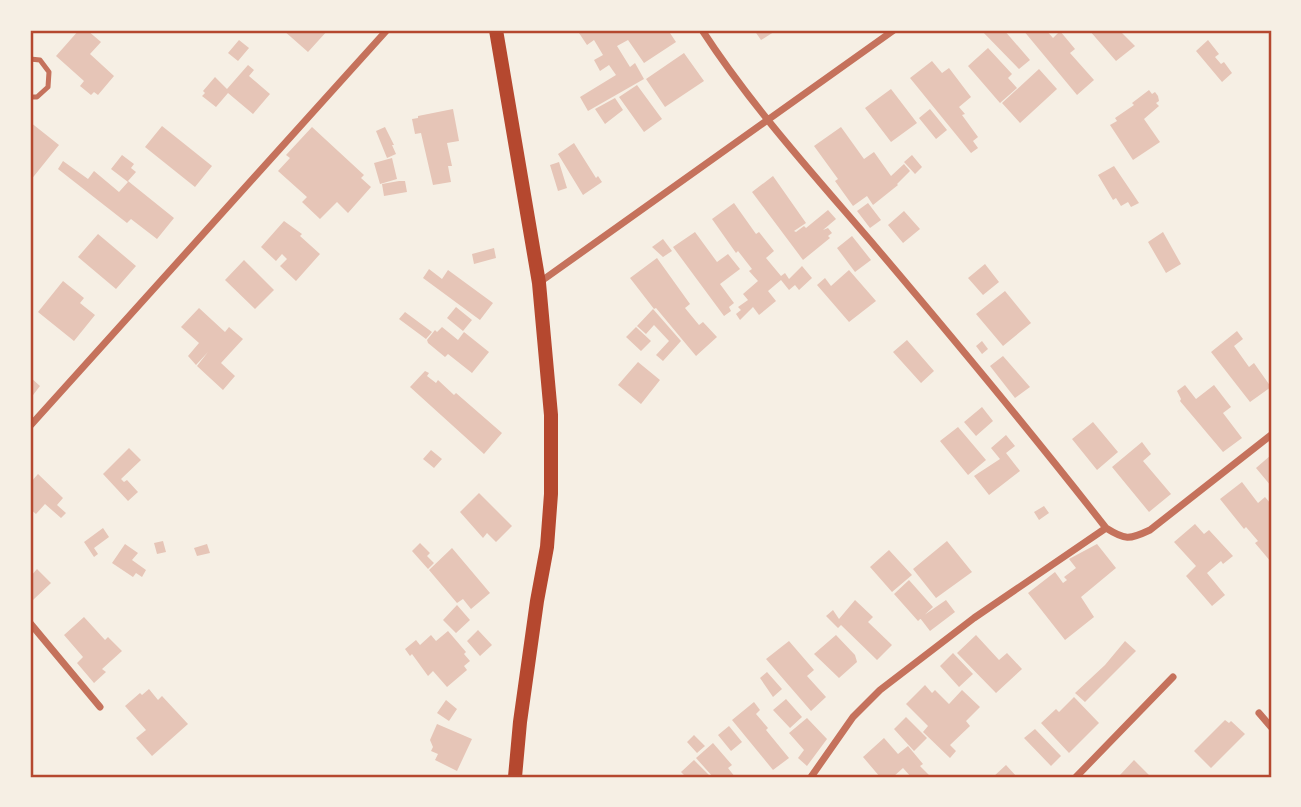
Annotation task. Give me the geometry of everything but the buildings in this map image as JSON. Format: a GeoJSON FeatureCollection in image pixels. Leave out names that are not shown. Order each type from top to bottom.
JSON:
{"type":"FeatureCollection","features":[{"type":"Feature","properties":{"kind":"main road"},"geometry":{"type":"LineString","coordinates":[[495,30],[539,283],[551,415],[551,494],[547,547],[520,722],[515,777]]}},
{"type":"Feature","properties":{"kind":"street"},"geometry":{"type":"LineString","coordinates":[[30,426],[387,30]]}},
{"type":"Feature","properties":{"kind":"street"},"geometry":{"type":"LineString","coordinates":[[702,30],[730,73],[766,120],[875,247],[1105,528],[1120,537],[1132,538],[1150,530],[1271,435]]}},
{"type":"Feature","properties":{"kind":"street"},"geometry":{"type":"LineString","coordinates":[[539,283],[894,30]]}},
{"type":"Feature","properties":{"kind":"street"},"geometry":{"type":"LineString","coordinates":[[811,777],[853,717],[880,690],[974,618],[1105,528]]}},
{"type":"Feature","properties":{"kind":"street"},"geometry":{"type":"LineString","coordinates":[[30,623],[100,707]]}},
{"type":"Feature","properties":{"kind":"street"},"geometry":{"type":"LineString","coordinates":[[1076,777],[1173,677]]}},
{"type":"Feature","properties":{"kind":"street"},"geometry":{"type":"LineString","coordinates":[[1259,713],[1271,727]]}},
{"type":"Feature","properties":{"kind":"lane"},"geometry":{"type":"LineString","coordinates":[[30,59],[40,60],[49,72],[48,87],[37,97],[30,97]]}}]}
